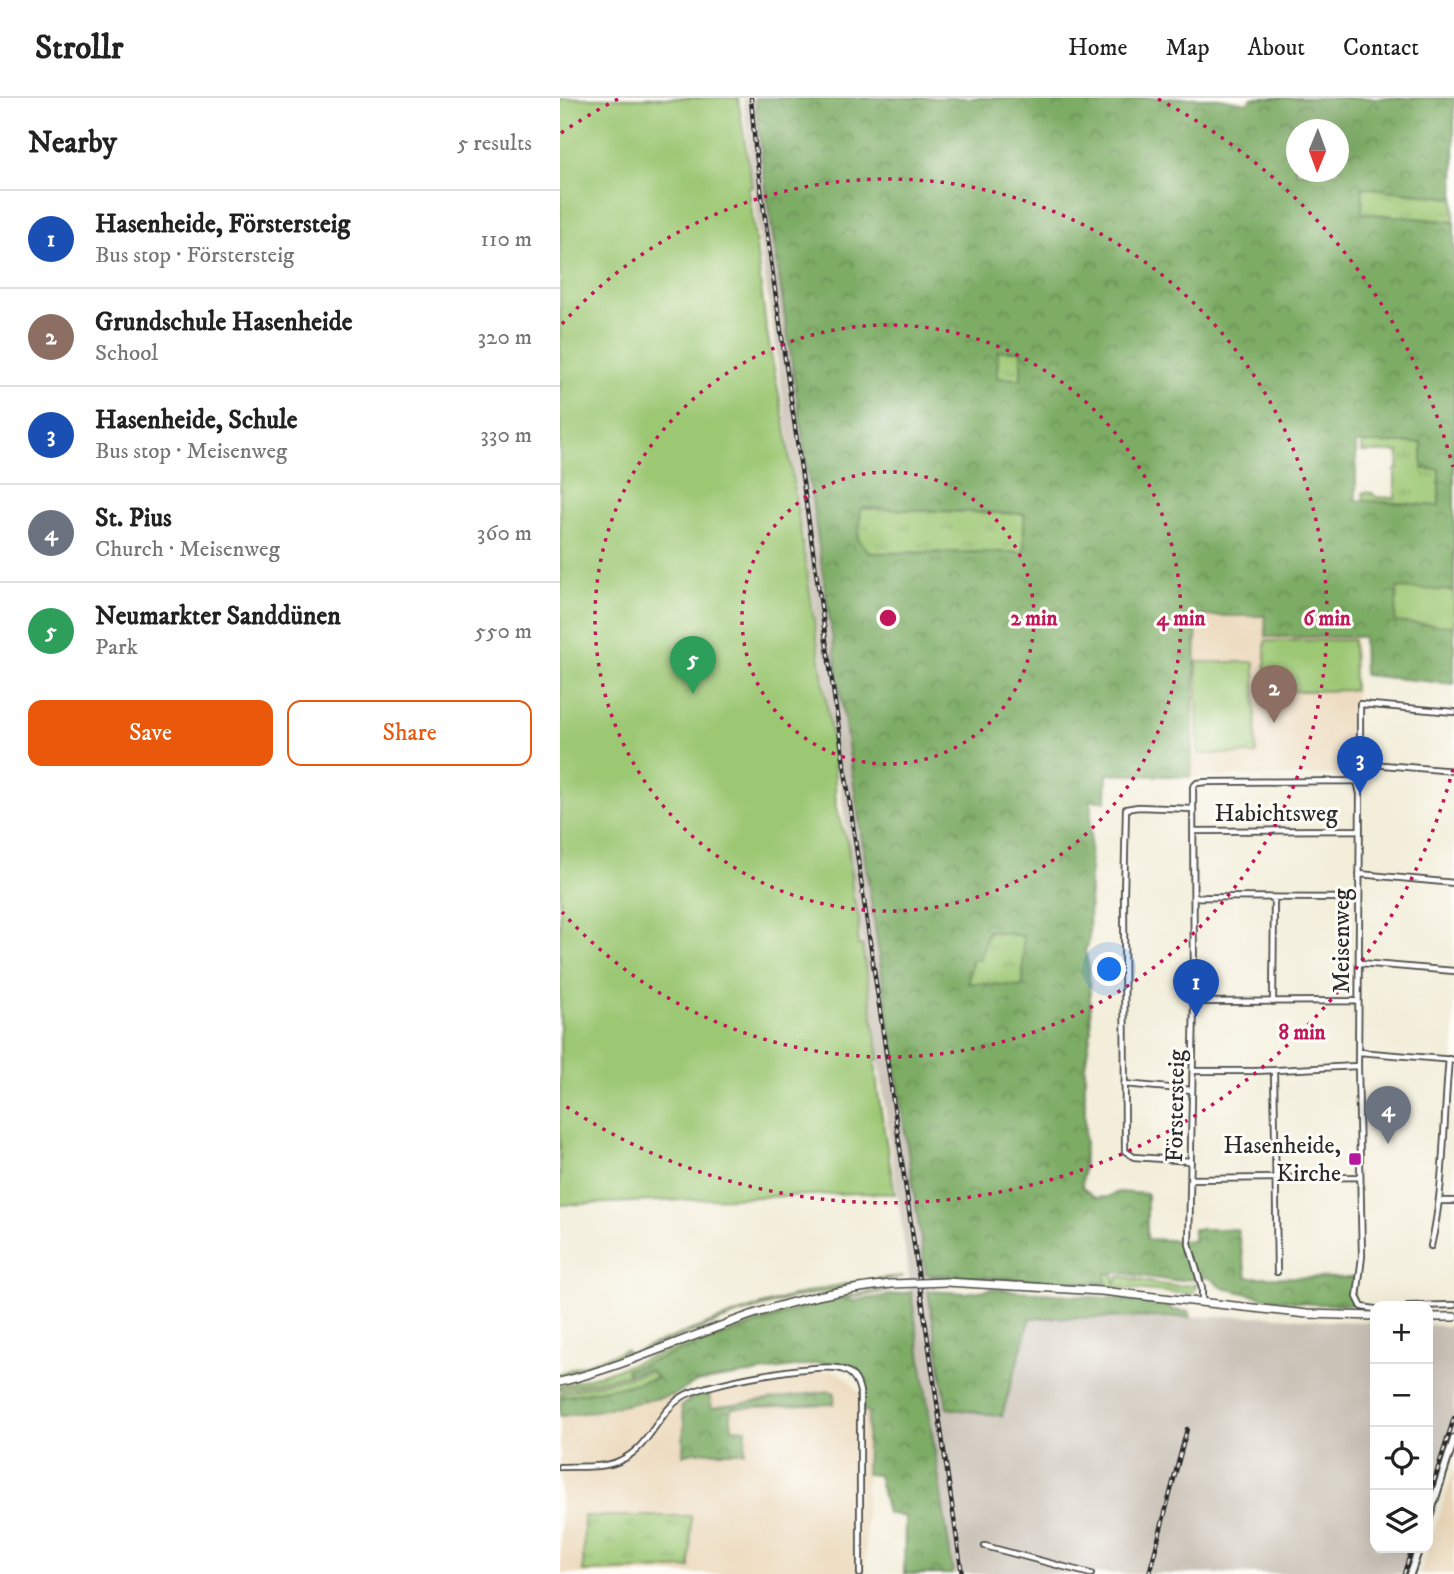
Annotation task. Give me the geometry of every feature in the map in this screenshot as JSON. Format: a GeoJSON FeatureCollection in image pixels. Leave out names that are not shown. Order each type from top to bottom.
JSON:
{"type":"FeatureCollection","features":[{"type":"Feature","properties":{"kind":"main road"},"geometry":{"type":"LineString","coordinates":[[560,1382],[612,1367],[786,1304],[853,1289],[891,1284],[946,1282],[1101,1291],[1307,1314],[1370,1316]]}},
{"type":"Feature","properties":{"kind":"main road"},"geometry":{"type":"LineString","coordinates":[[1433,1317],[1454,1317]]}},
{"type":"Feature","properties":{"kind":"street","name":"Meisenweg"},"geometry":{"type":"LineString","coordinates":[[1370,1307],[1359,1306],[1357,1297],[1361,1269],[1360,830],[1357,781],[1360,763],[1360,704],[1454,712]]}},
{"type":"Feature","properties":{"kind":"street"},"geometry":{"type":"LineString","coordinates":[[1360,763],[1454,771]]}},
{"type":"Feature","properties":{"kind":"street","name":"Förstersteig"},"geometry":{"type":"LineString","coordinates":[[1202,1301],[1202,1288],[1189,1244],[1195,785],[1206,782],[1357,781]]}},
{"type":"Feature","properties":{"kind":"street"},"geometry":{"type":"LineString","coordinates":[[1191,1161],[1134,1157],[1125,1151],[1124,882],[1125,815],[1128,808],[1193,809]]}},
{"type":"Feature","properties":{"kind":"street","name":"Habichtsweg"},"geometry":{"type":"LineString","coordinates":[[1194,831],[1360,830]]}},
{"type":"Feature","properties":{"kind":"street"},"geometry":{"type":"LineString","coordinates":[[1359,874],[1454,883]]}},
{"type":"Feature","properties":{"kind":"street"},"geometry":{"type":"LineString","coordinates":[[1194,897],[1359,898]]}},
{"type":"Feature","properties":{"kind":"street"},"geometry":{"type":"LineString","coordinates":[[1273,1002],[1274,898]]}},
{"type":"Feature","properties":{"kind":"street"},"geometry":{"type":"LineString","coordinates":[[1360,963],[1454,971]]}},
{"type":"Feature","properties":{"kind":"street"},"geometry":{"type":"LineString","coordinates":[[1194,1002],[1359,1001]]}},
{"type":"Feature","properties":{"kind":"street"},"geometry":{"type":"LineString","coordinates":[[1359,1052],[1451,1060],[1443,1122],[1440,1201],[1432,1246]]}},
{"type":"Feature","properties":{"kind":"street"},"geometry":{"type":"LineString","coordinates":[[1193,1071],[1274,1071],[1359,1066]]}},
{"type":"Feature","properties":{"kind":"street"},"geometry":{"type":"LineString","coordinates":[[1274,1071],[1277,1272]]}},
{"type":"Feature","properties":{"kind":"street"},"geometry":{"type":"LineString","coordinates":[[1124,1084],[1192,1090]]}},
{"type":"Feature","properties":{"kind":"street"},"geometry":{"type":"LineString","coordinates":[[1191,1179],[1360,1177]]}},
{"type":"Feature","properties":{"kind":"street"},"geometry":{"type":"LineString","coordinates":[[1440,1201],[1454,1201]]}},
{"type":"Feature","properties":{"kind":"street"},"geometry":{"type":"LineString","coordinates":[[1433,1305],[1454,1305]]}},
{"type":"Feature","properties":{"kind":"street"},"geometry":{"type":"LineString","coordinates":[[560,1467],[598,1466],[618,1462],[650,1437],[674,1403],[692,1391],[792,1371],[830,1367],[847,1371],[860,1388],[860,1574]]}},
{"type":"Feature","properties":{"kind":"street"},"geometry":{"type":"LineString","coordinates":[[1433,1504],[1454,1439]]}},
{"type":"Feature","properties":{"kind":"street"},"geometry":{"type":"LineString","coordinates":[[985,1546],[1091,1574]]}},
{"type":"Feature","properties":{"kind":"street"},"geometry":{"type":"LineString","coordinates":[[1410,1574],[1417,1553]]}},
{"type":"Feature","properties":{"kind":"shaded area"},"geometry":{"type":"Polygon","coordinates":[[[743,98],[755,98],[831,640],[856,787],[947,1407],[1002,1415],[1030,1318],[1269,1316],[1370,1322],[1370,1553],[1414,1553],[1408,1574],[953,1574],[757,225],[743,98]]]}},
{"type":"Feature","properties":{"kind":"shaded area"},"geometry":{"type":"Polygon","coordinates":[[[1197,616],[1265,616],[1267,637],[1355,637],[1354,775],[1191,777],[1197,616]]]}},
{"type":"Feature","properties":{"kind":"shaded area"},"geometry":{"type":"Polygon","coordinates":[[[1433,1325],[1454,1327],[1454,1430],[1433,1495],[1433,1325]]]}},
{"type":"Feature","properties":{"kind":"shaded area"},"geometry":{"type":"Polygon","coordinates":[[[816,1371],[836,1371],[847,1378],[864,1399],[863,1412],[868,1412],[865,1574],[560,1574],[560,1416],[674,1395],[681,1406],[684,1422],[684,1455],[693,1452],[745,1452],[746,1429],[732,1428],[732,1408],[833,1404],[834,1393],[828,1391],[712,1408],[708,1391],[816,1371]]]}},
{"type":"Feature","properties":{"kind":"shaded area"},"geometry":{"type":"Polygon","coordinates":[[[1454,1470],[1454,1574],[1420,1574],[1427,1553],[1433,1553],[1433,1534],[1454,1470]]]}},
{"type":"Feature","properties":{"kind":"green space"},"geometry":{"type":"Polygon","coordinates":[[[560,98],[738,98],[752,186],[749,188],[766,327],[784,420],[834,752],[836,808],[848,845],[853,896],[859,919],[858,945],[862,945],[879,1059],[875,1060],[878,1093],[895,1194],[859,1193],[560,1205],[560,98]]]}},
{"type":"Feature","properties":{"kind":"green space"},"geometry":{"type":"Polygon","coordinates":[[[755,98],[1219,98],[1247,103],[1252,98],[1454,98],[1454,198],[1363,187],[1362,213],[1454,222],[1454,591],[1398,588],[1395,621],[1454,626],[1454,684],[1364,675],[1363,637],[1266,637],[1265,616],[1197,616],[1191,777],[1107,774],[1106,801],[1091,801],[1089,940],[1085,951],[1089,968],[1091,1031],[1085,1066],[1082,1187],[1095,1198],[1119,1192],[1147,1194],[1147,1239],[1193,1241],[1193,1229],[1237,1229],[1247,1277],[1356,1278],[1353,1293],[1356,1305],[1311,1304],[1262,1297],[1223,1288],[1209,1277],[1173,1281],[1115,1272],[1106,1273],[1106,1283],[926,1274],[755,98]],[[998,351],[997,378],[1021,379],[1021,351],[998,351]],[[1356,443],[1356,500],[1439,506],[1439,469],[1422,469],[1422,443],[1356,443]],[[861,508],[858,539],[870,553],[1024,552],[1024,514],[861,508]],[[988,931],[980,960],[972,960],[968,983],[1023,986],[1023,936],[988,931]]]}},
{"type":"Feature","properties":{"kind":"green space"},"geometry":{"type":"Polygon","coordinates":[[[1362,187],[1454,198],[1454,222],[1362,213],[1362,187]]]}},
{"type":"Feature","properties":{"kind":"green space"},"geometry":{"type":"Polygon","coordinates":[[[998,351],[1021,351],[1021,379],[997,379],[998,351]]]}},
{"type":"Feature","properties":{"kind":"green space"},"geometry":{"type":"Polygon","coordinates":[[[1362,443],[1423,443],[1439,469],[1439,507],[1363,501],[1363,492],[1372,493],[1376,497],[1395,498],[1395,470],[1398,469],[1399,452],[1362,452],[1362,443]]]}},
{"type":"Feature","properties":{"kind":"green space"},"geometry":{"type":"Polygon","coordinates":[[[861,508],[1024,514],[1024,552],[869,553],[858,539],[861,508]]]}},
{"type":"Feature","properties":{"kind":"green space"},"geometry":{"type":"Polygon","coordinates":[[[1397,588],[1454,591],[1454,626],[1395,622],[1397,588]]]}},
{"type":"Feature","properties":{"kind":"green space"},"geometry":{"type":"Polygon","coordinates":[[[1353,640],[1354,690],[1266,692],[1265,641],[1353,640]]]}},
{"type":"Feature","properties":{"kind":"green space"},"geometry":{"type":"Polygon","coordinates":[[[1197,662],[1255,662],[1256,754],[1198,754],[1197,662]]]}},
{"type":"Feature","properties":{"kind":"green space"},"geometry":{"type":"Polygon","coordinates":[[[988,931],[1023,936],[1024,986],[968,984],[972,960],[980,959],[988,931]]]}},
{"type":"Feature","properties":{"kind":"green space"},"geometry":{"type":"Polygon","coordinates":[[[1106,1273],[1114,1274],[1115,1285],[1119,1276],[1167,1286],[1197,1283],[1194,1292],[1189,1294],[1053,1282],[930,1277],[930,1274],[946,1274],[1105,1283],[1106,1273]]]}},
{"type":"Feature","properties":{"kind":"green space"},"geometry":{"type":"Polygon","coordinates":[[[904,1276],[788,1299],[734,1316],[629,1356],[560,1377],[560,1373],[626,1350],[629,1354],[764,1304],[832,1286],[904,1276]]]}},
{"type":"Feature","properties":{"kind":"green space"},"geometry":{"type":"Polygon","coordinates":[[[992,1289],[1169,1305],[1172,1310],[1190,1312],[1190,1317],[1030,1318],[1002,1416],[947,1408],[928,1291],[966,1293],[992,1289]]]}},
{"type":"Feature","properties":{"kind":"green space"},"geometry":{"type":"Polygon","coordinates":[[[891,1290],[813,1305],[627,1370],[628,1374],[560,1390],[560,1386],[616,1369],[780,1310],[835,1297],[891,1290]]]}},
{"type":"Feature","properties":{"kind":"green space"},"geometry":{"type":"Polygon","coordinates":[[[911,1292],[953,1574],[904,1574],[905,1517],[887,1513],[878,1475],[866,1474],[868,1412],[863,1412],[864,1377],[848,1365],[819,1363],[697,1382],[674,1395],[560,1416],[560,1397],[657,1378],[649,1369],[628,1374],[626,1370],[813,1305],[841,1298],[853,1301],[911,1292]]]}},
{"type":"Feature","properties":{"kind":"green space"},"geometry":{"type":"Polygon","coordinates":[[[652,1371],[657,1378],[560,1397],[560,1393],[652,1371]]]}},
{"type":"Feature","properties":{"kind":"green space"},"geometry":{"type":"Polygon","coordinates":[[[708,1391],[712,1408],[829,1391],[835,1393],[834,1404],[732,1408],[732,1428],[746,1429],[745,1452],[693,1452],[683,1455],[684,1422],[681,1406],[708,1391]]]}},
{"type":"Feature","properties":{"kind":"green space"},"geometry":{"type":"Polygon","coordinates":[[[584,1516],[691,1516],[690,1568],[583,1572],[584,1516]]]}},
{"type":"Feature","properties":{"kind":"railway"},"geometry":{"type":"LineString","coordinates":[[751,98],[775,290],[962,1574]]}},
{"type":"Feature","properties":{"kind":"railway"},"geometry":{"type":"LineString","coordinates":[[1431,1490],[1454,1418]]}},
{"type":"Feature","properties":{"kind":"railway"},"geometry":{"type":"LineString","coordinates":[[1149,1574],[1187,1429]]}},
{"type":"Feature","properties":{"kind":"railway"},"geometry":{"type":"LineString","coordinates":[[1404,1574],[1410,1553]]}},
{"type":"Feature","properties":{"kind":"place","name":"Neumarkter Sanddünen"},"geometry":{"type":"Point","coordinates":[693,694]}},
{"type":"Feature","properties":{"kind":"place","name":"Grundschule Hasenheide"},"geometry":{"type":"Point","coordinates":[1274,723]}},
{"type":"Feature","properties":{"kind":"place","name":"Hasenheide, Schule"},"geometry":{"type":"Point","coordinates":[1360,794]}},
{"type":"Feature","properties":{"kind":"place","name":"Hasenheide, Förstersteig"},"geometry":{"type":"Point","coordinates":[1196,1017]}},
{"type":"Feature","properties":{"kind":"place","name":"St. Pius"},"geometry":{"type":"Point","coordinates":[1388,1144]}},
{"type":"Feature","properties":{"kind":"place","name":"Hasenheide, Kirche"},"geometry":{"type":"Point","coordinates":[1355,1159]}}]}
